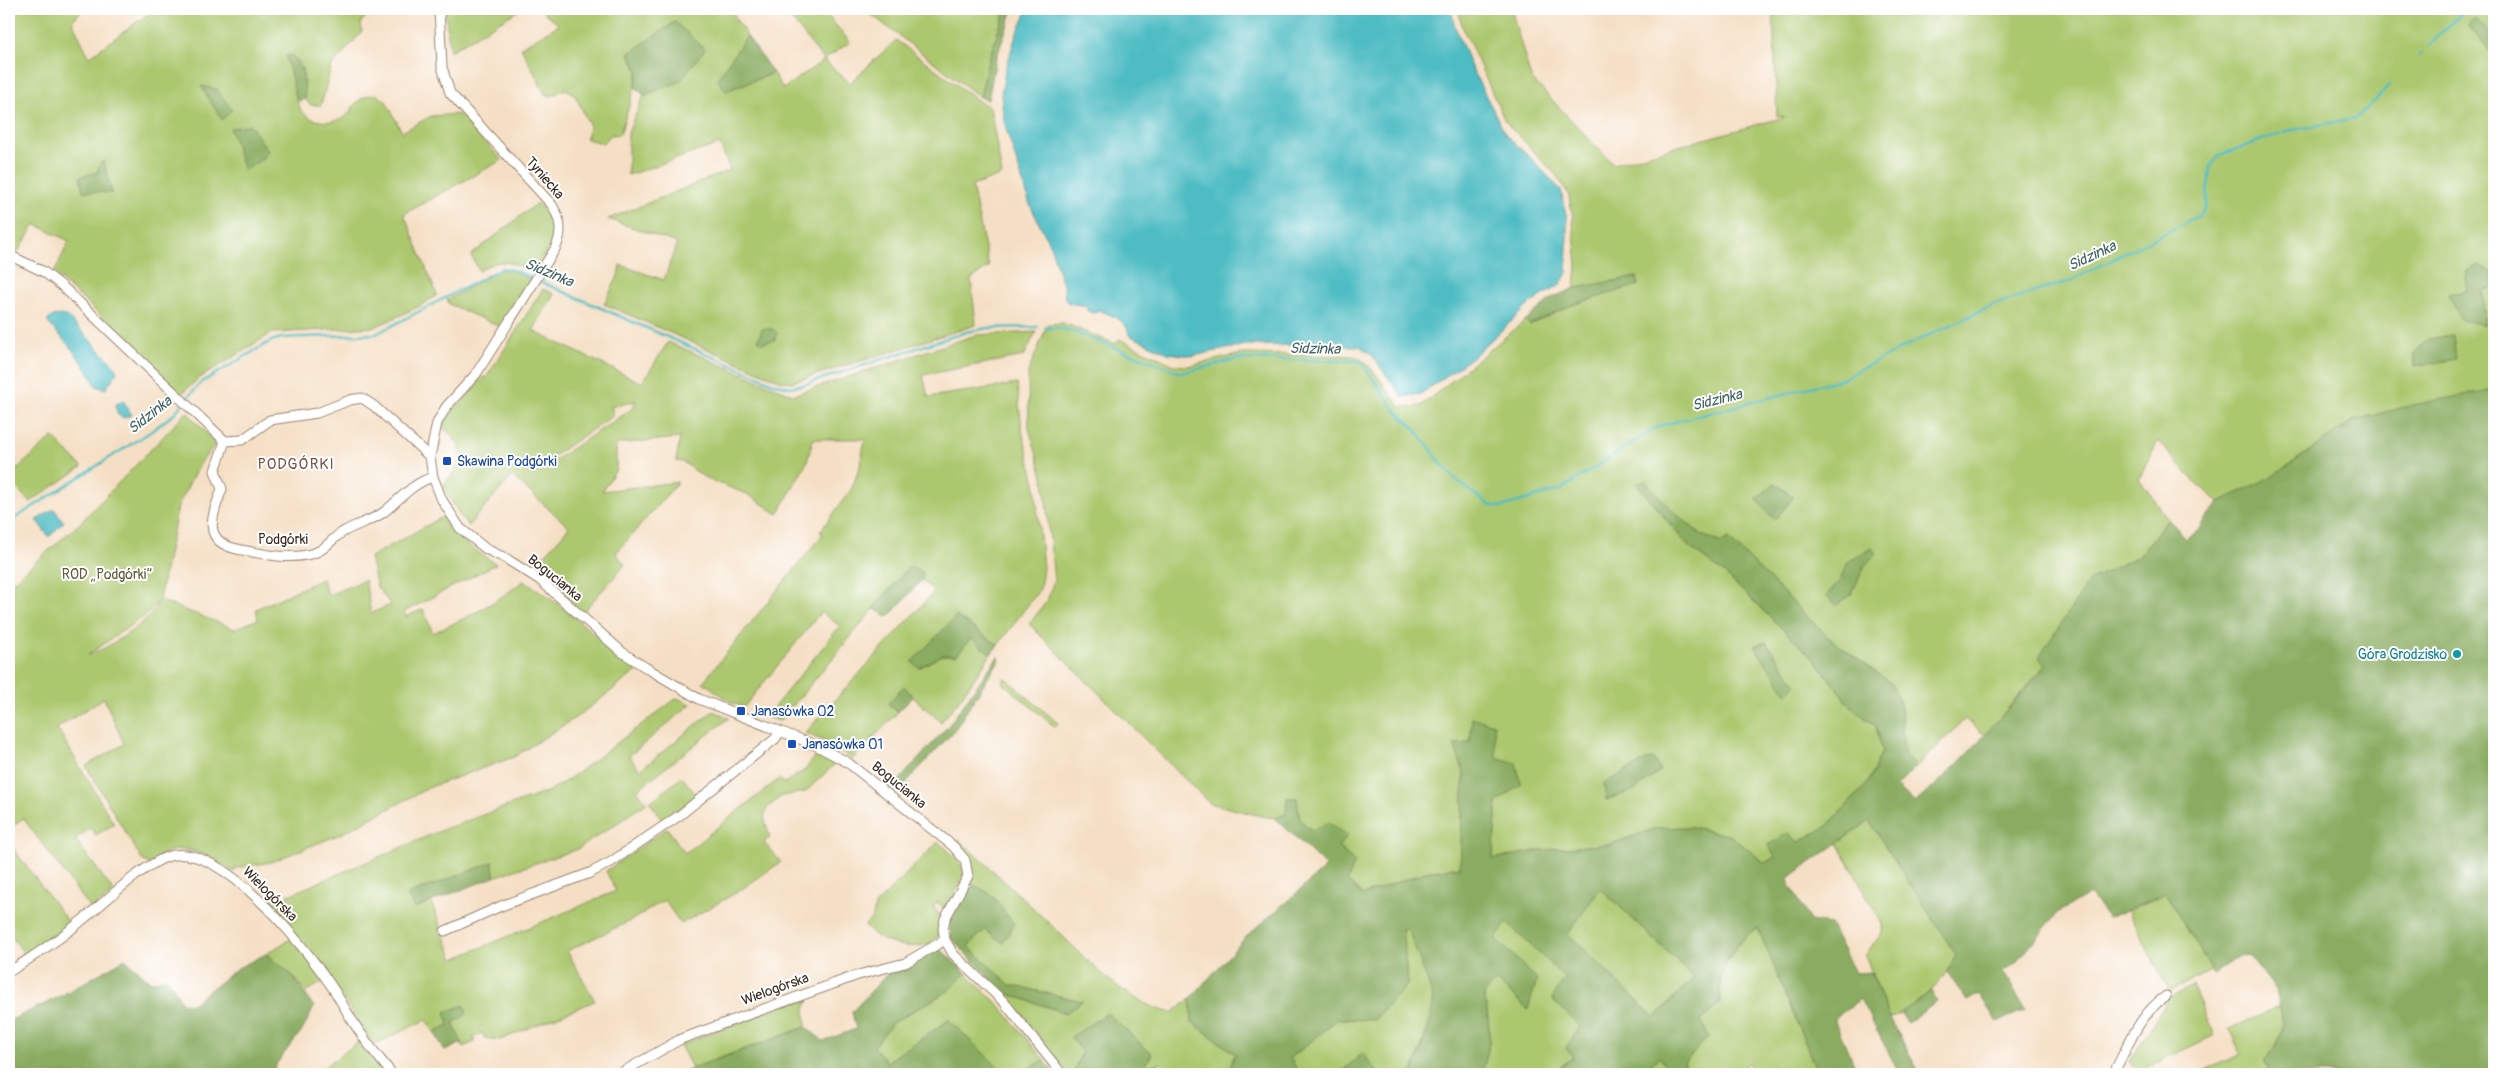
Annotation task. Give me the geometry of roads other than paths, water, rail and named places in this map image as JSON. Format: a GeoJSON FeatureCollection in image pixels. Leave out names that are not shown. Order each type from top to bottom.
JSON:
{"type":"FeatureCollection","features":[{"type":"Feature","properties":{"kind":"street","name":"Tyniecka"},"geometry":{"type":"LineString","coordinates":[[439,9],[443,76],[450,93],[544,196],[559,218],[561,232],[559,241],[540,273],[476,374],[440,414],[433,436],[430,457],[433,477],[442,500]]}},
{"type":"Feature","properties":{"kind":"street"},"geometry":{"type":"LineString","coordinates":[[9,255],[44,272],[62,286],[225,441],[242,440],[270,420],[317,413],[350,400],[362,398],[374,406],[430,457]]}},
{"type":"Feature","properties":{"kind":"street","name":"Podgórki"},"geometry":{"type":"LineString","coordinates":[[225,441],[215,471],[222,489],[211,520],[214,536],[227,547],[257,554],[307,556],[321,550],[342,532],[383,513],[420,480],[433,477]]}},
{"type":"Feature","properties":{"kind":"street","name":"Bogucianka"},"geometry":{"type":"LineString","coordinates":[[442,500],[460,528],[471,538],[540,580],[630,657],[699,699],[817,746],[847,762],[887,792],[961,854],[965,860],[968,876],[945,918],[943,929],[945,940]]}},
{"type":"Feature","properties":{"kind":"street"},"geometry":{"type":"LineString","coordinates":[[445,932],[501,906],[590,873],[611,862],[680,814],[775,739],[780,731]]}},
{"type":"Feature","properties":{"kind":"street","name":"Wielogórska"},"geometry":{"type":"LineString","coordinates":[[9,972],[68,932],[146,869],[165,857],[189,855],[220,866],[240,881],[295,939],[329,982],[361,1034],[392,1074]]}},
{"type":"Feature","properties":{"kind":"street"},"geometry":{"type":"LineString","coordinates":[[945,940],[954,954],[1004,1002],[1062,1074]]}},
{"type":"Feature","properties":{"kind":"street","name":"Wielogórska"},"geometry":{"type":"LineString","coordinates":[[619,1074],[681,1038],[858,975],[905,963],[945,940]]}},
{"type":"Feature","properties":{"kind":"street"},"geometry":{"type":"LineString","coordinates":[[2113,1074],[2142,1017],[2152,1005],[2166,996]]}},
{"type":"Feature","properties":{"kind":"street"},"geometry":{"type":"LineString","coordinates":[[1148,1074],[1156,1072],[1164,1074]]}},
{"type":"Feature","properties":{"kind":"water"},"geometry":{"type":"Polygon","coordinates":[[[1028,9],[1451,9],[1454,24],[1471,67],[1506,135],[1561,190],[1567,219],[1567,273],[1560,285],[1531,303],[1474,356],[1421,394],[1402,397],[1371,354],[1359,346],[1245,345],[1193,356],[1168,353],[1129,335],[1122,322],[1114,317],[1099,310],[1094,313],[1087,311],[1087,306],[1068,303],[1065,299],[1064,288],[1050,245],[1030,205],[1004,122],[1001,95],[1005,70],[1016,35],[1028,9]]]}},
{"type":"Feature","properties":{"kind":"water"},"geometry":{"type":"Polygon","coordinates":[[[63,315],[68,317],[116,367],[117,372],[106,389],[96,386],[81,360],[48,323],[48,320],[53,316],[63,315]]]}},
{"type":"Feature","properties":{"kind":"water"},"geometry":{"type":"Polygon","coordinates":[[[123,400],[132,415],[123,418],[118,415],[115,405],[123,400]]]}},
{"type":"Feature","properties":{"kind":"water"},"geometry":{"type":"Polygon","coordinates":[[[54,509],[64,522],[49,537],[36,520],[54,509]]]}},
{"type":"Feature","properties":{"kind":"waterway","name":"Sidzinka"},"geometry":{"type":"LineString","coordinates":[[2428,46],[2466,9]]}},
{"type":"Feature","properties":{"kind":"waterway","name":"Sidzinka"},"geometry":{"type":"LineString","coordinates":[[1045,328],[1061,328],[1077,333],[1181,373],[1238,359],[1361,361],[1395,410],[1417,431],[1454,478],[1489,505],[1501,507],[1560,490],[1659,426],[1842,379],[1906,346],[1996,304],[2070,281],[2200,215],[2206,206],[2210,167],[2220,155],[2287,131],[2355,118],[2365,111],[2389,86]]}},
{"type":"Feature","properties":{"kind":"waterway","name":"Sidzinka"},"geometry":{"type":"LineString","coordinates":[[186,399],[202,382],[271,341],[281,338],[376,334],[502,268],[516,271],[773,383],[789,387],[803,385],[966,332],[988,328],[1038,327]]}},
{"type":"Feature","properties":{"kind":"waterway","name":"Sidzinka"},"geometry":{"type":"LineString","coordinates":[[9,522],[150,432],[174,414],[182,404]]}},
{"type":"Feature","properties":{"kind":"place","name":"Skawina Podgórki"},"geometry":{"type":"Point","coordinates":[447,461]}},
{"type":"Feature","properties":{"kind":"place","name":"Góra Grodzisko"},"geometry":{"type":"Point","coordinates":[2457,654]}},
{"type":"Feature","properties":{"kind":"place","name":"Janasówka 02"},"geometry":{"type":"Point","coordinates":[741,711]}},
{"type":"Feature","properties":{"kind":"place","name":"Janasówka 01"},"geometry":{"type":"Point","coordinates":[792,744]}},
{"type":"Feature","properties":{"kind":"district","name":"PODGÓRKI"},"geometry":{"type":"Point","coordinates":[296,464]}},
{"type":"Feature","properties":{"kind":"park label","name":"ROD „Podgórki”"},"geometry":{"type":"Point","coordinates":[107,574]}}]}
